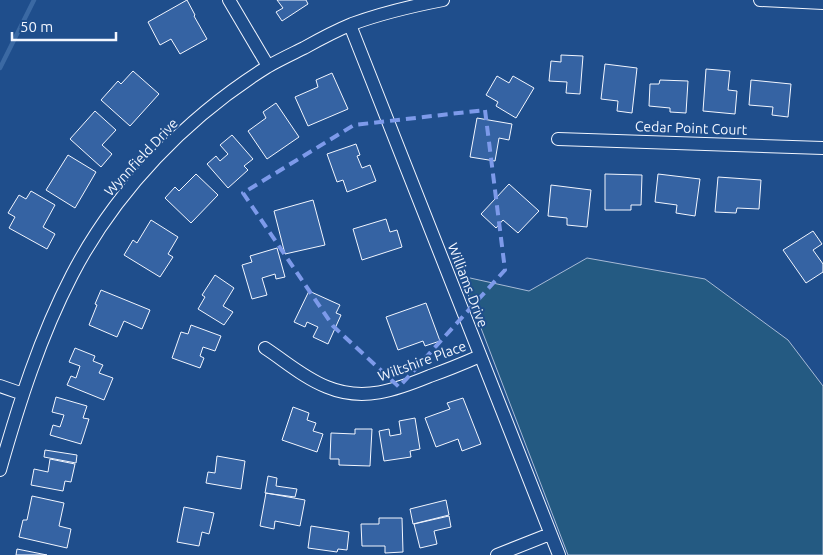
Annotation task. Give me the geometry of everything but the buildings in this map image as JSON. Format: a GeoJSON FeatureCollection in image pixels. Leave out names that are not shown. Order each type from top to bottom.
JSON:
{"type":"FeatureCollection","features":[{"type":"Feature","properties":{"kind":"street"},"geometry":{"type":"LineString","coordinates":[[229,0],[268,66]]}},
{"type":"Feature","properties":{"kind":"street","name":"Wynnfield Drive"},"geometry":{"type":"LineString","coordinates":[[0,470],[40,344],[60,299],[85,252],[115,206],[138,179],[178,137],[214,105],[268,66],[350,25],[418,2],[443,0]]}},
{"type":"Feature","properties":{"kind":"street"},"geometry":{"type":"LineString","coordinates":[[760,0],[823,3]]}},
{"type":"Feature","properties":{"kind":"street","name":"Williams Drive"},"geometry":{"type":"LineString","coordinates":[[350,25],[559,555]]}},
{"type":"Feature","properties":{"kind":"street","name":"Cedar Point Court"},"geometry":{"type":"LineString","coordinates":[[558,138],[823,148]]}},
{"type":"Feature","properties":{"kind":"street","name":"Wiltshire Place"},"geometry":{"type":"LineString","coordinates":[[265,348],[320,384],[357,394],[378,393],[397,389],[480,356]]}},
{"type":"Feature","properties":{"kind":"street"},"geometry":{"type":"LineString","coordinates":[[0,386],[23,394]]}},
{"type":"Feature","properties":{"kind":"street"},"geometry":{"type":"LineString","coordinates":[[497,555],[550,534]]}},
{"type":"Feature","properties":{"kind":"highlighted area"},"geometry":{"type":"Polygon","coordinates":[[[485,110],[505,270],[399,387],[333,326],[243,193],[354,125],[485,110]]]}},
{"type":"Feature","properties":{"kind":"shaded area"},"geometry":{"type":"Polygon","coordinates":[[[587,258],[705,279],[788,340],[823,386],[823,555],[568,555],[461,276],[529,291],[587,258]]]}},
{"type":"Feature","properties":{"kind":"waterway"},"geometry":{"type":"LineString","coordinates":[[0,68],[34,0]]}}]}
